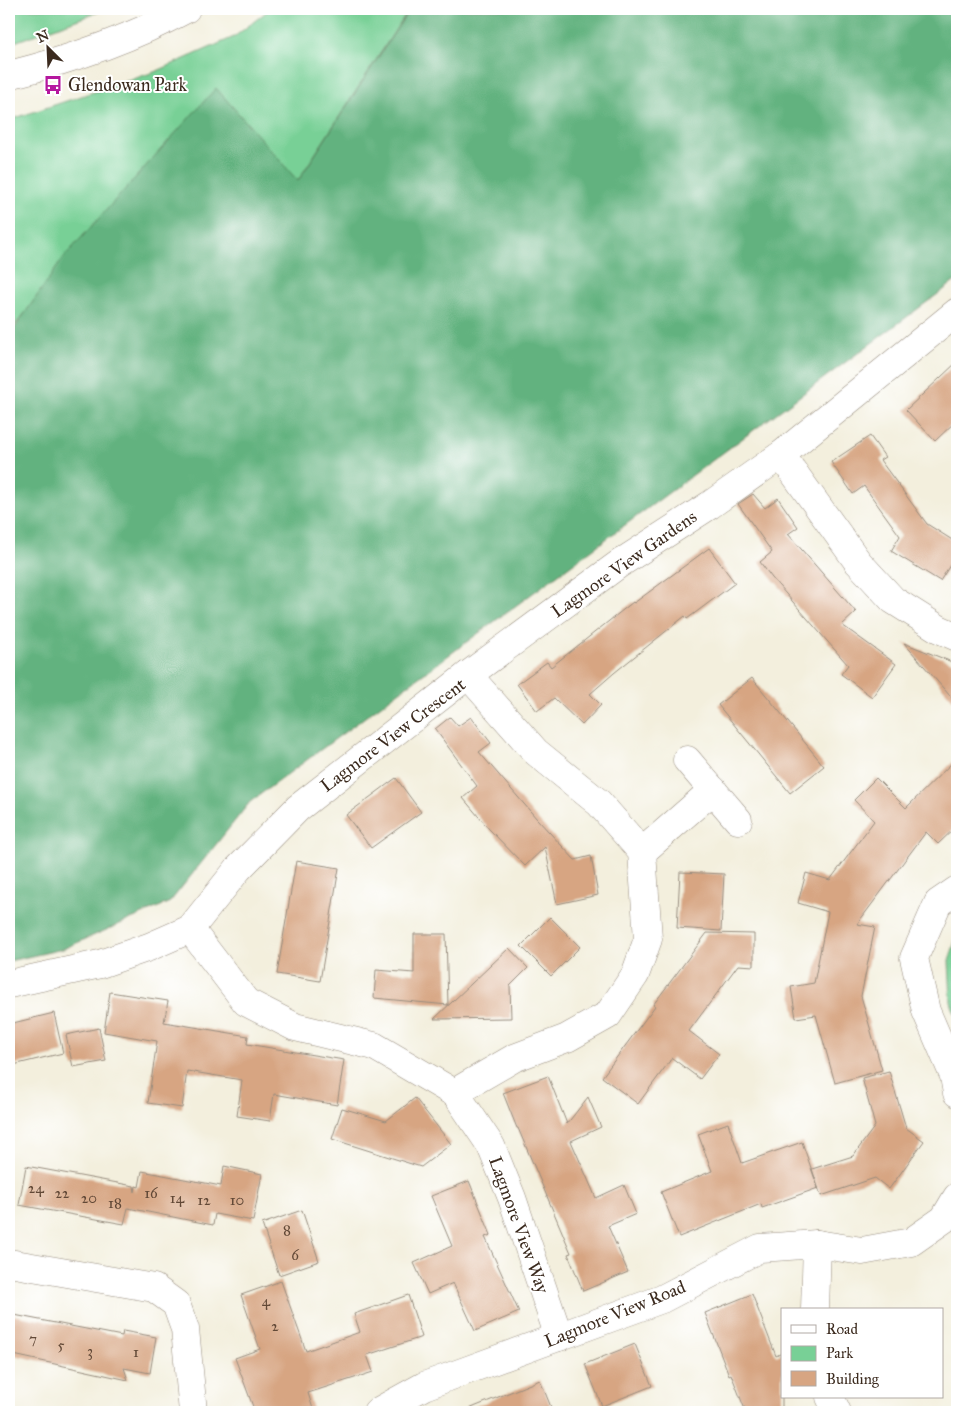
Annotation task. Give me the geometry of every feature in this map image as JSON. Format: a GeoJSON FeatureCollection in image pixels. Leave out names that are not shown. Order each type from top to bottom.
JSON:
{"type":"FeatureCollection","features":[{"type":"Feature","properties":{"kind":"street"},"geometry":{"type":"LineString","coordinates":[[9,75],[96,49],[164,21],[186,9]]}},
{"type":"Feature","properties":{"kind":"street","name":"Lagmore View Gardens"},"geometry":{"type":"LineString","coordinates":[[468,676],[619,564],[710,505],[781,455],[957,312]]}},
{"type":"Feature","properties":{"kind":"street"},"geometry":{"type":"LineString","coordinates":[[781,455],[858,562],[893,600],[939,629],[957,637]]}},
{"type":"Feature","properties":{"kind":"street","name":"Lagmore View Crescent"},"geometry":{"type":"LineString","coordinates":[[190,929],[238,868],[298,808],[468,676],[536,752],[599,803],[642,852]]}},
{"type":"Feature","properties":{"kind":"street"},"geometry":{"type":"LineString","coordinates":[[687,760],[738,820]]}},
{"type":"Feature","properties":{"kind":"street"},"geometry":{"type":"LineString","coordinates":[[456,1094],[464,1087],[514,1058],[567,1038],[608,1015],[635,975],[648,939],[642,852],[713,790]]}},
{"type":"Feature","properties":{"kind":"street"},"geometry":{"type":"LineString","coordinates":[[957,890],[938,903],[914,958],[926,1011],[954,1076],[957,1093]]}},
{"type":"Feature","properties":{"kind":"street"},"geometry":{"type":"LineString","coordinates":[[9,984],[100,964],[149,947],[190,929]]}},
{"type":"Feature","properties":{"kind":"street","name":"Lagmore View Way"},"geometry":{"type":"LineString","coordinates":[[190,929],[246,1002],[295,1027],[374,1046],[456,1094],[490,1146],[512,1198],[559,1337]]}},
{"type":"Feature","properties":{"kind":"street","name":"Lagmore View Road"},"geometry":{"type":"LineString","coordinates":[[377,1412],[424,1386],[662,1299],[760,1248],[817,1244],[862,1251],[911,1242],[944,1220],[957,1198]]}},
{"type":"Feature","properties":{"kind":"street"},"geometry":{"type":"LineString","coordinates":[[815,1308],[817,1244]]}},
{"type":"Feature","properties":{"kind":"street"},"geometry":{"type":"LineString","coordinates":[[9,1263],[154,1288],[176,1304],[186,1328],[193,1412]]}},
{"type":"Feature","properties":{"kind":"street"},"geometry":{"type":"LineString","coordinates":[[830,1398],[837,1412]]}},
{"type":"Feature","properties":{"kind":"green space"},"geometry":{"type":"Polygon","coordinates":[[[9,9],[107,9],[9,44],[9,9]]]}},
{"type":"Feature","properties":{"kind":"green space"},"geometry":{"type":"Polygon","coordinates":[[[270,9],[403,9],[407,12],[297,182],[212,93],[9,332],[9,120],[157,71],[234,37],[270,9]]]}},
{"type":"Feature","properties":{"kind":"green space"},"geometry":{"type":"Polygon","coordinates":[[[403,9],[917,9],[923,11],[924,9],[957,9],[957,280],[250,802],[170,902],[63,949],[9,961],[9,336],[64,257],[216,88],[298,181],[407,13],[403,9]]]}},
{"type":"Feature","properties":{"kind":"green space"},"geometry":{"type":"Polygon","coordinates":[[[957,935],[957,1020],[951,1002],[949,961],[957,935]]]}},
{"type":"Feature","properties":{"kind":"building"},"geometry":{"type":"Polygon","coordinates":[[[957,362],[957,420],[935,441],[906,410],[957,362]]]}},
{"type":"Feature","properties":{"kind":"building"},"geometry":{"type":"Polygon","coordinates":[[[870,436],[885,457],[880,460],[927,524],[957,543],[957,554],[940,581],[891,551],[900,536],[864,486],[853,494],[831,462],[870,436]]]}},
{"type":"Feature","properties":{"kind":"building"},"geometry":{"type":"Polygon","coordinates":[[[753,494],[765,508],[778,498],[798,527],[788,534],[856,612],[842,625],[896,664],[872,697],[841,674],[848,665],[760,562],[772,552],[738,504],[753,494]]]}},
{"type":"Feature","properties":{"kind":"building"},"geometry":{"type":"Polygon","coordinates":[[[709,548],[735,583],[687,619],[685,616],[590,694],[601,705],[582,725],[554,698],[537,711],[517,684],[547,662],[551,667],[633,602],[709,548]]]}},
{"type":"Feature","properties":{"kind":"building"},"geometry":{"type":"Polygon","coordinates":[[[904,643],[957,664],[957,704],[904,643]]]}},
{"type":"Feature","properties":{"kind":"building"},"geometry":{"type":"Polygon","coordinates":[[[752,678],[824,766],[790,793],[718,705],[752,678]]]}},
{"type":"Feature","properties":{"kind":"building"},"geometry":{"type":"Polygon","coordinates":[[[450,717],[458,726],[471,717],[491,743],[479,752],[575,860],[591,856],[598,895],[557,904],[545,847],[525,866],[489,829],[463,798],[477,786],[435,729],[450,717]]]}},
{"type":"Feature","properties":{"kind":"building"},"geometry":{"type":"Polygon","coordinates":[[[957,758],[957,826],[938,844],[926,832],[857,924],[875,927],[861,996],[882,1070],[835,1083],[816,1015],[796,1018],[791,987],[814,983],[828,912],[798,903],[806,873],[830,880],[874,821],[854,800],[876,778],[906,808],[957,758]]]}},
{"type":"Feature","properties":{"kind":"building"},"geometry":{"type":"Polygon","coordinates":[[[396,778],[421,812],[371,848],[346,815],[396,778]]]}},
{"type":"Feature","properties":{"kind":"building"},"geometry":{"type":"Polygon","coordinates":[[[296,861],[339,868],[320,981],[277,974],[296,861]]]}},
{"type":"Feature","properties":{"kind":"building"},"geometry":{"type":"Polygon","coordinates":[[[680,872],[724,874],[721,931],[677,928],[680,872]]]}},
{"type":"Feature","properties":{"kind":"building"},"geometry":{"type":"Polygon","coordinates":[[[550,917],[580,947],[551,976],[521,946],[550,917]]]}},
{"type":"Feature","properties":{"kind":"building"},"geometry":{"type":"Polygon","coordinates":[[[707,933],[754,934],[754,966],[738,965],[689,1031],[719,1054],[700,1079],[672,1058],[638,1104],[602,1077],[707,933]]]}},
{"type":"Feature","properties":{"kind":"building"},"geometry":{"type":"Polygon","coordinates":[[[414,934],[446,934],[448,1005],[374,998],[376,970],[414,973],[414,934]]]}},
{"type":"Feature","properties":{"kind":"building"},"geometry":{"type":"Polygon","coordinates":[[[509,948],[528,968],[510,986],[511,1018],[434,1019],[509,948]]]}},
{"type":"Feature","properties":{"kind":"building"},"geometry":{"type":"Polygon","coordinates":[[[110,992],[168,1001],[164,1022],[248,1036],[247,1044],[344,1060],[337,1105],[274,1094],[270,1121],[237,1116],[242,1080],[187,1071],[182,1108],[148,1103],[157,1041],[104,1032],[110,992]]]}},
{"type":"Feature","properties":{"kind":"building"},"geometry":{"type":"Polygon","coordinates":[[[54,1013],[63,1053],[9,1066],[9,1024],[54,1013]]]}},
{"type":"Feature","properties":{"kind":"building"},"geometry":{"type":"Polygon","coordinates":[[[99,1028],[106,1061],[73,1067],[66,1035],[99,1028]]]}},
{"type":"Feature","properties":{"kind":"building"},"geometry":{"type":"Polygon","coordinates":[[[889,1071],[906,1128],[924,1141],[889,1189],[875,1178],[821,1196],[812,1169],[853,1156],[875,1126],[862,1078],[889,1071]]]}},
{"type":"Feature","properties":{"kind":"building"},"geometry":{"type":"Polygon","coordinates":[[[548,1076],[567,1124],[588,1097],[601,1127],[571,1141],[596,1198],[624,1185],[636,1214],[608,1226],[628,1272],[583,1291],[568,1254],[571,1253],[503,1093],[548,1076]]]}},
{"type":"Feature","properties":{"kind":"building"},"geometry":{"type":"Polygon","coordinates":[[[415,1098],[451,1144],[421,1167],[332,1139],[342,1108],[386,1121],[415,1098]]]}},
{"type":"Feature","properties":{"kind":"building"},"geometry":{"type":"Polygon","coordinates":[[[728,1123],[742,1163],[802,1142],[818,1188],[762,1208],[761,1204],[679,1237],[661,1192],[712,1171],[698,1134],[728,1123]]]}},
{"type":"Feature","properties":{"kind":"building"},"geometry":{"type":"Polygon","coordinates":[[[26,1166],[134,1186],[135,1192],[136,1186],[139,1187],[142,1171],[221,1186],[224,1166],[262,1174],[253,1221],[215,1214],[213,1225],[128,1208],[124,1224],[19,1205],[26,1166]]]}},
{"type":"Feature","properties":{"kind":"building"},"geometry":{"type":"Polygon","coordinates":[[[469,1181],[491,1235],[485,1237],[519,1312],[475,1331],[453,1283],[428,1294],[414,1263],[452,1246],[431,1196],[469,1181]]]}},
{"type":"Feature","properties":{"kind":"building"},"geometry":{"type":"Polygon","coordinates":[[[302,1210],[319,1261],[279,1275],[262,1224],[302,1210]]]}},
{"type":"Feature","properties":{"kind":"building"},"geometry":{"type":"Polygon","coordinates":[[[281,1281],[306,1351],[360,1332],[354,1314],[408,1295],[422,1337],[367,1355],[373,1372],[308,1393],[314,1412],[255,1412],[235,1358],[260,1349],[241,1295],[281,1281]]]}},
{"type":"Feature","properties":{"kind":"building"},"geometry":{"type":"Polygon","coordinates":[[[752,1294],[776,1356],[781,1354],[782,1412],[746,1412],[731,1374],[729,1375],[705,1313],[752,1294]]]}},
{"type":"Feature","properties":{"kind":"building"},"geometry":{"type":"Polygon","coordinates":[[[9,1314],[122,1336],[123,1331],[156,1337],[150,1373],[124,1368],[128,1380],[9,1354],[9,1314]]]}},
{"type":"Feature","properties":{"kind":"building"},"geometry":{"type":"Polygon","coordinates":[[[635,1344],[652,1386],[602,1406],[585,1364],[635,1344]]]}},
{"type":"Feature","properties":{"kind":"building"},"geometry":{"type":"Polygon","coordinates":[[[540,1380],[553,1412],[464,1412],[464,1411],[540,1380]]]}},
{"type":"Feature","properties":{"kind":"place","name":"Glendowan Park"},"geometry":{"type":"Point","coordinates":[53,85]}}]}
